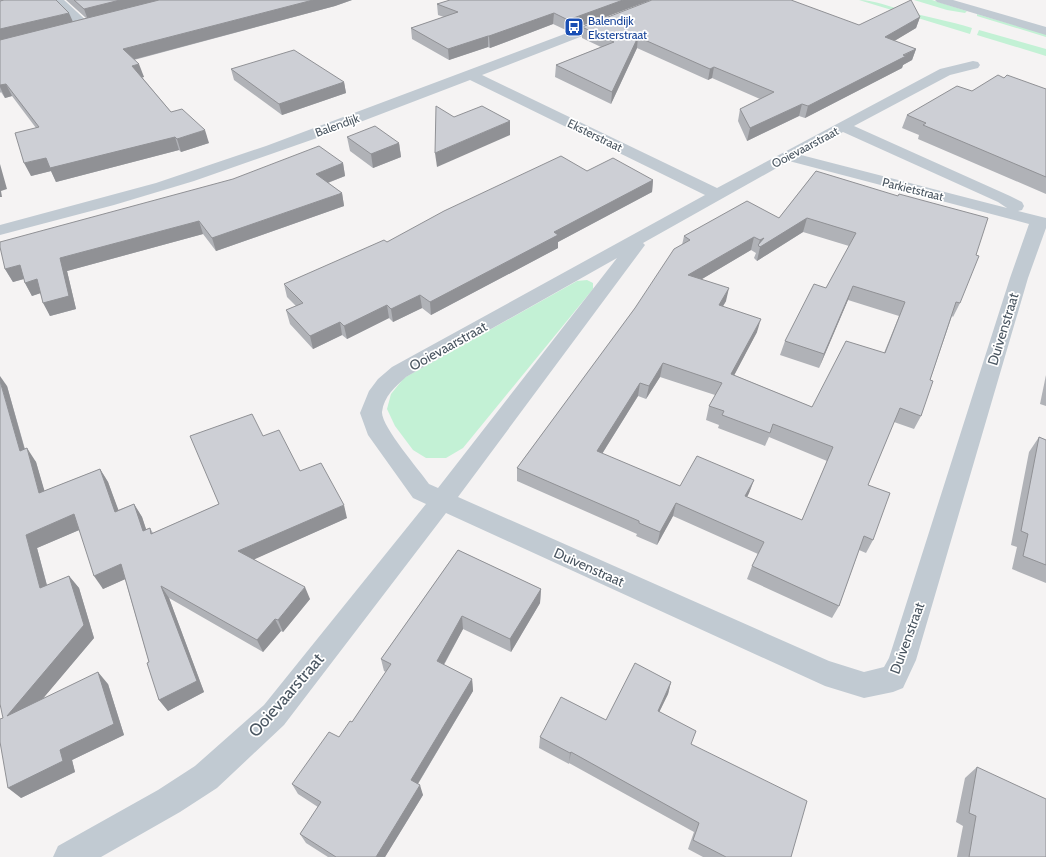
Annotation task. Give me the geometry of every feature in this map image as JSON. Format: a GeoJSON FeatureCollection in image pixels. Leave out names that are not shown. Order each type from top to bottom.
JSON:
{"type":"FeatureCollection","features":[{"type":"Feature","properties":{"kind":"street"},"geometry":{"type":"LineString","coordinates":[[56,0],[85,26]]}},
{"type":"Feature","properties":{"kind":"street","name":"Balendijk"},"geometry":{"type":"LineString","coordinates":[[0,230],[98,204],[213,170],[471,75],[666,0]]}},
{"type":"Feature","properties":{"kind":"street"},"geometry":{"type":"LineString","coordinates":[[941,0],[1046,31]]}},
{"type":"Feature","properties":{"kind":"street"},"geometry":{"type":"LineString","coordinates":[[71,30],[100,23]]}},
{"type":"Feature","properties":{"kind":"street","name":"Ooievaarstraat"},"geometry":{"type":"LineString","coordinates":[[442,500],[421,491],[376,429],[371,413],[376,396],[385,384],[399,372],[843,126],[944,72],[973,65]]}},
{"type":"Feature","properties":{"kind":"street","name":"Eksterstraat"},"geometry":{"type":"LineString","coordinates":[[471,75],[718,195]]}},
{"type":"Feature","properties":{"kind":"street","name":"Parkietstraat"},"geometry":{"type":"LineString","coordinates":[[843,126],[1004,199],[1043,222]]}},
{"type":"Feature","properties":{"kind":"street","name":"Parkietstraat"},"geometry":{"type":"LineString","coordinates":[[787,156],[1043,222]]}},
{"type":"Feature","properties":{"kind":"street","name":"Duivenstraat"},"geometry":{"type":"LineString","coordinates":[[442,500],[825,673],[864,685],[893,679],[902,660],[1016,286],[1043,222]]}},
{"type":"Feature","properties":{"kind":"street","name":"Ooievaarstraat"},"geometry":{"type":"LineString","coordinates":[[69,857],[169,801],[206,777],[268,720],[391,567],[641,238]]}},
{"type":"Feature","properties":{"kind":"green space"},"geometry":{"type":"Polygon","coordinates":[[[859,0],[877,2],[905,11],[972,28],[970,34],[859,0]]]}},
{"type":"Feature","properties":{"kind":"green space"},"geometry":{"type":"Polygon","coordinates":[[[914,0],[932,0],[967,11],[965,13],[947,10],[914,0]]]}},
{"type":"Feature","properties":{"kind":"green space"},"geometry":{"type":"Polygon","coordinates":[[[977,14],[1046,34],[1046,37],[977,16],[977,14]]]}},
{"type":"Feature","properties":{"kind":"green space"},"geometry":{"type":"Polygon","coordinates":[[[979,30],[1046,49],[1046,56],[977,35],[979,30]]]}},
{"type":"Feature","properties":{"kind":"green space"},"geometry":{"type":"Polygon","coordinates":[[[587,280],[593,283],[593,289],[463,448],[446,458],[426,458],[413,450],[395,426],[387,409],[391,394],[404,378],[577,281],[587,280]]]}},
{"type":"Feature","properties":{"kind":"building"},"geometry":{"type":"Polygon","coordinates":[[[56,0],[69,13],[0,29],[0,1],[56,0]]]}},
{"type":"Feature","properties":{"kind":"building"},"geometry":{"type":"Polygon","coordinates":[[[74,0],[120,0],[84,9],[74,0]]]}},
{"type":"Feature","properties":{"kind":"building"},"geometry":{"type":"Polygon","coordinates":[[[159,0],[313,0],[123,49],[139,64],[132,66],[171,112],[182,109],[205,130],[177,139],[175,137],[50,168],[46,158],[24,163],[15,133],[39,127],[6,84],[0,85],[0,40],[159,0]]]}},
{"type":"Feature","properties":{"kind":"building"},"geometry":{"type":"Polygon","coordinates":[[[450,0],[623,0],[568,20],[554,13],[448,49],[411,28],[458,12],[437,4],[450,0]]]}},
{"type":"Feature","properties":{"kind":"building"},"geometry":{"type":"Polygon","coordinates":[[[652,0],[791,0],[859,25],[911,0],[920,17],[885,37],[916,49],[903,55],[906,56],[808,106],[802,104],[750,128],[740,109],[774,92],[714,67],[710,69],[638,37],[612,92],[556,65],[614,42],[582,27],[652,0]]]}},
{"type":"Feature","properties":{"kind":"building"},"geometry":{"type":"Polygon","coordinates":[[[294,50],[344,82],[279,104],[231,69],[294,50]]]}},
{"type":"Feature","properties":{"kind":"building"},"geometry":{"type":"Polygon","coordinates":[[[998,75],[1004,78],[1007,75],[1046,89],[1046,177],[923,125],[926,123],[907,115],[957,86],[972,91],[998,75]]]}},
{"type":"Feature","properties":{"kind":"building"},"geometry":{"type":"Polygon","coordinates":[[[436,106],[454,117],[482,106],[510,121],[435,153],[436,106]]]}},
{"type":"Feature","properties":{"kind":"building"},"geometry":{"type":"Polygon","coordinates":[[[375,126],[399,143],[371,154],[347,137],[375,126]]]}},
{"type":"Feature","properties":{"kind":"building"},"geometry":{"type":"Polygon","coordinates":[[[319,146],[343,163],[316,174],[342,193],[212,238],[199,221],[60,258],[69,296],[43,303],[37,279],[25,283],[20,265],[5,269],[0,242],[233,179],[319,146]]]}},
{"type":"Feature","properties":{"kind":"building"},"geometry":{"type":"Polygon","coordinates":[[[561,156],[587,171],[613,158],[653,180],[554,232],[558,235],[430,302],[420,295],[391,309],[387,305],[344,326],[340,322],[310,336],[286,310],[303,303],[284,284],[384,240],[387,242],[444,211],[561,156]]]}},
{"type":"Feature","properties":{"kind":"building"},"geometry":{"type":"Polygon","coordinates":[[[816,171],[898,196],[899,194],[988,218],[976,255],[979,256],[960,303],[956,302],[930,380],[933,381],[921,416],[900,408],[868,485],[890,493],[873,540],[864,536],[839,606],[752,566],[764,542],[676,503],[660,532],[639,523],[639,521],[517,468],[635,308],[674,249],[690,240],[684,236],[747,201],[779,218],[816,171]],[[807,218],[760,247],[758,245],[764,238],[760,240],[754,237],[688,275],[729,288],[719,305],[761,319],[731,374],[812,407],[846,341],[885,353],[905,302],[853,286],[824,354],[785,341],[814,284],[826,288],[856,233],[807,218]],[[663,363],[649,386],[640,383],[597,451],[680,486],[697,456],[754,480],[745,496],[802,520],[833,447],[773,424],[770,433],[722,415],[724,411],[709,406],[722,383],[663,363]]]}},
{"type":"Feature","properties":{"kind":"building"},"geometry":{"type":"Polygon","coordinates":[[[0,381],[20,451],[27,448],[39,493],[100,469],[115,512],[134,504],[143,531],[150,528],[151,534],[219,504],[190,436],[252,414],[263,436],[279,430],[300,471],[321,463],[344,505],[238,551],[305,587],[278,620],[275,619],[257,640],[161,586],[197,681],[159,700],[147,663],[149,662],[121,564],[94,576],[74,514],[26,535],[40,588],[69,576],[84,625],[7,716],[98,672],[114,724],[60,750],[63,761],[8,788],[0,742],[0,719],[3,718],[0,704],[0,381]]]}},
{"type":"Feature","properties":{"kind":"building"},"geometry":{"type":"Polygon","coordinates":[[[1039,437],[1046,440],[1046,565],[1023,556],[1028,534],[1021,531],[1039,437]]]}},
{"type":"Feature","properties":{"kind":"building"},"geometry":{"type":"Polygon","coordinates":[[[458,550],[541,589],[510,639],[462,616],[437,661],[472,679],[411,780],[420,785],[376,857],[336,857],[300,834],[321,802],[292,784],[329,732],[339,737],[350,721],[352,722],[391,664],[381,659],[458,550]]]}},
{"type":"Feature","properties":{"kind":"building"},"geometry":{"type":"Polygon","coordinates":[[[635,663],[671,682],[658,711],[696,731],[691,744],[807,801],[791,857],[726,857],[693,840],[699,823],[571,752],[570,753],[540,737],[561,697],[606,720],[635,663]]]}},
{"type":"Feature","properties":{"kind":"building"},"geometry":{"type":"Polygon","coordinates":[[[977,767],[1046,799],[1046,857],[969,857],[976,816],[969,813],[977,767]]]}},
{"type":"Feature","properties":{"kind":"place","name":"Balendijk Eksterstraat"},"geometry":{"type":"Point","coordinates":[574,27]}}]}
